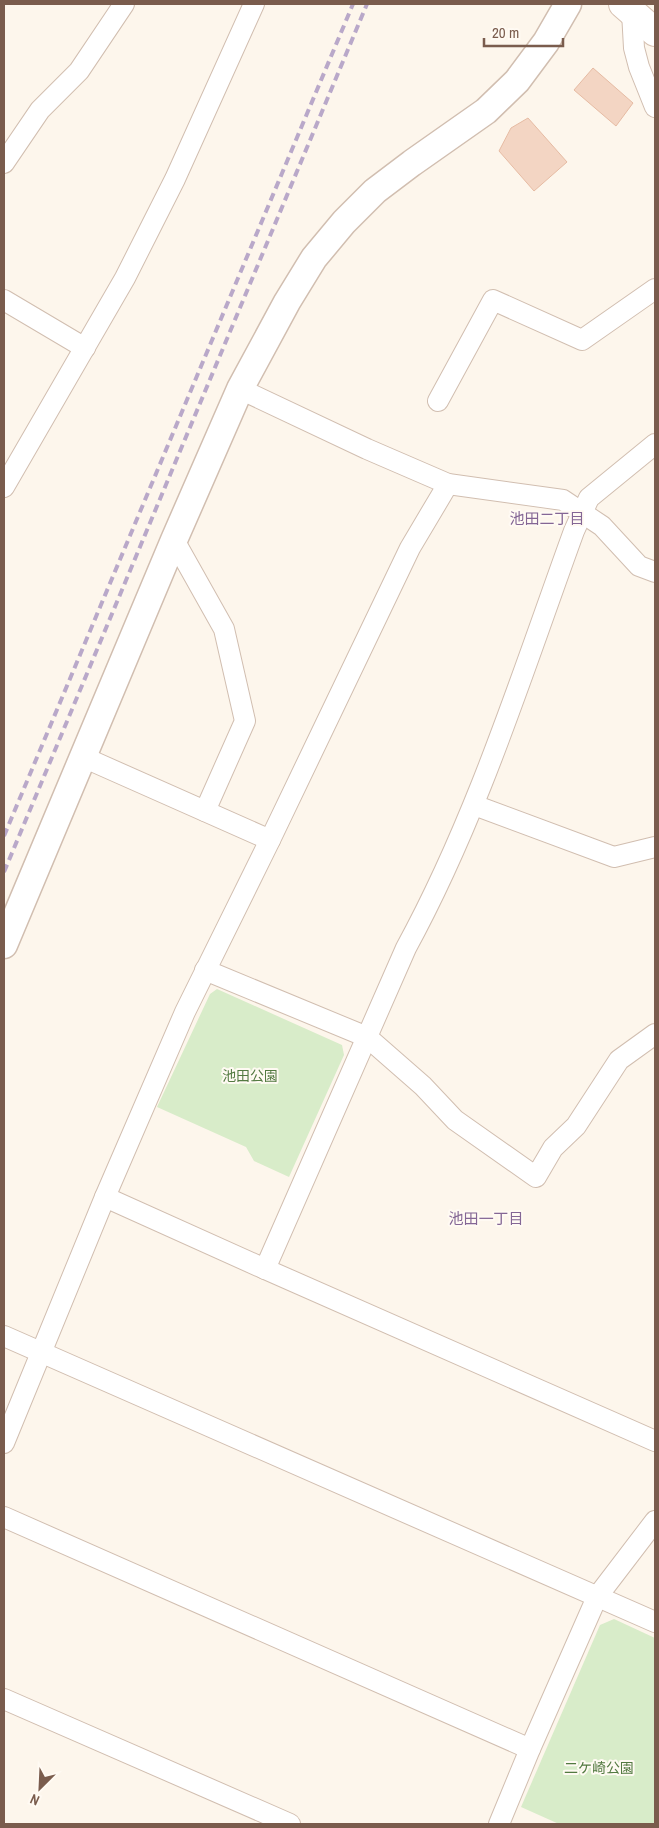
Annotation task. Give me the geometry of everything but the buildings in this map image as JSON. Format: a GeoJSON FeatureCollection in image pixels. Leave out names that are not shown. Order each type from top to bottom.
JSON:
{"type":"FeatureCollection","features":[{"type":"Feature","properties":{"kind":"main road"},"geometry":{"type":"LineString","coordinates":[[628,8],[655,32]]}},
{"type":"Feature","properties":{"kind":"street"},"geometry":{"type":"LineString","coordinates":[[4,164],[40,110],[79,71],[124,4]]}},
{"type":"Feature","properties":{"kind":"street"},"geometry":{"type":"LineString","coordinates":[[4,945],[174,540],[240,389],[314,258],[344,222],[375,191],[486,111],[517,80],[546,42],[568,4]]}},
{"type":"Feature","properties":{"kind":"street"},"geometry":{"type":"LineString","coordinates":[[4,487],[125,278],[174,179],[251,5]]}},
{"type":"Feature","properties":{"kind":"street"},"geometry":{"type":"LineString","coordinates":[[628,8],[639,68],[655,107]]}},
{"type":"Feature","properties":{"kind":"street"},"geometry":{"type":"LineString","coordinates":[[438,401],[494,300],[582,340],[655,289]]}},
{"type":"Feature","properties":{"kind":"street"},"geometry":{"type":"LineString","coordinates":[[4,300],[85,348]]}},
{"type":"Feature","properties":{"kind":"street"},"geometry":{"type":"LineString","coordinates":[[240,389],[367,449],[448,484],[563,500],[602,526],[639,566],[655,572]]}},
{"type":"Feature","properties":{"kind":"street"},"geometry":{"type":"LineString","coordinates":[[265,1269],[406,948],[422,918],[474,805],[589,498],[655,444]]}},
{"type":"Feature","properties":{"kind":"street"},"geometry":{"type":"LineString","coordinates":[[4,1443],[105,1197],[185,1012],[410,548],[448,484]]}},
{"type":"Feature","properties":{"kind":"street"},"geometry":{"type":"LineString","coordinates":[[174,540],[224,629],[245,721],[206,811]]}},
{"type":"Feature","properties":{"kind":"street"},"geometry":{"type":"LineString","coordinates":[[83,757],[270,840]]}},
{"type":"Feature","properties":{"kind":"street"},"geometry":{"type":"LineString","coordinates":[[474,805],[614,857],[655,847]]}},
{"type":"Feature","properties":{"kind":"street"},"geometry":{"type":"LineString","coordinates":[[205,970],[367,1036],[423,1086],[455,1120],[536,1177],[553,1148],[576,1126],[619,1060],[655,1034]]}},
{"type":"Feature","properties":{"kind":"street"},"geometry":{"type":"LineString","coordinates":[[105,1197],[655,1441]]}},
{"type":"Feature","properties":{"kind":"street"},"geometry":{"type":"LineString","coordinates":[[4,1336],[655,1622]]}},
{"type":"Feature","properties":{"kind":"street"},"geometry":{"type":"LineString","coordinates":[[4,1517],[530,1749]]}},
{"type":"Feature","properties":{"kind":"street"},"geometry":{"type":"LineString","coordinates":[[499,1824],[597,1597],[655,1521]]}},
{"type":"Feature","properties":{"kind":"street"},"geometry":{"type":"LineString","coordinates":[[4,1699],[290,1824]]}},
{"type":"Feature","properties":{"kind":"green space","name":"池田公園"},"geometry":{"type":"Polygon","coordinates":[[[217,989],[342,1045],[344,1055],[289,1177],[254,1161],[246,1147],[157,1107],[210,994],[217,989]]]}},
{"type":"Feature","properties":{"kind":"green space","name":"二ケ崎公園"},"geometry":{"type":"Polygon","coordinates":[[[614,1619],[655,1638],[655,1824],[559,1824],[521,1807],[600,1625],[614,1619]]]}},
{"type":"Feature","properties":{"kind":"railway"},"geometry":{"type":"LineString","coordinates":[[4,836],[353,4]]}},
{"type":"Feature","properties":{"kind":"railway"},"geometry":{"type":"LineString","coordinates":[[4,872],[367,4]]}},
{"type":"Feature","properties":{"kind":"district","name":"池田二丁目"},"geometry":{"type":"Point","coordinates":[547,519]}},
{"type":"Feature","properties":{"kind":"district","name":"池田一丁目"},"geometry":{"type":"Point","coordinates":[486,1219]}}]}
